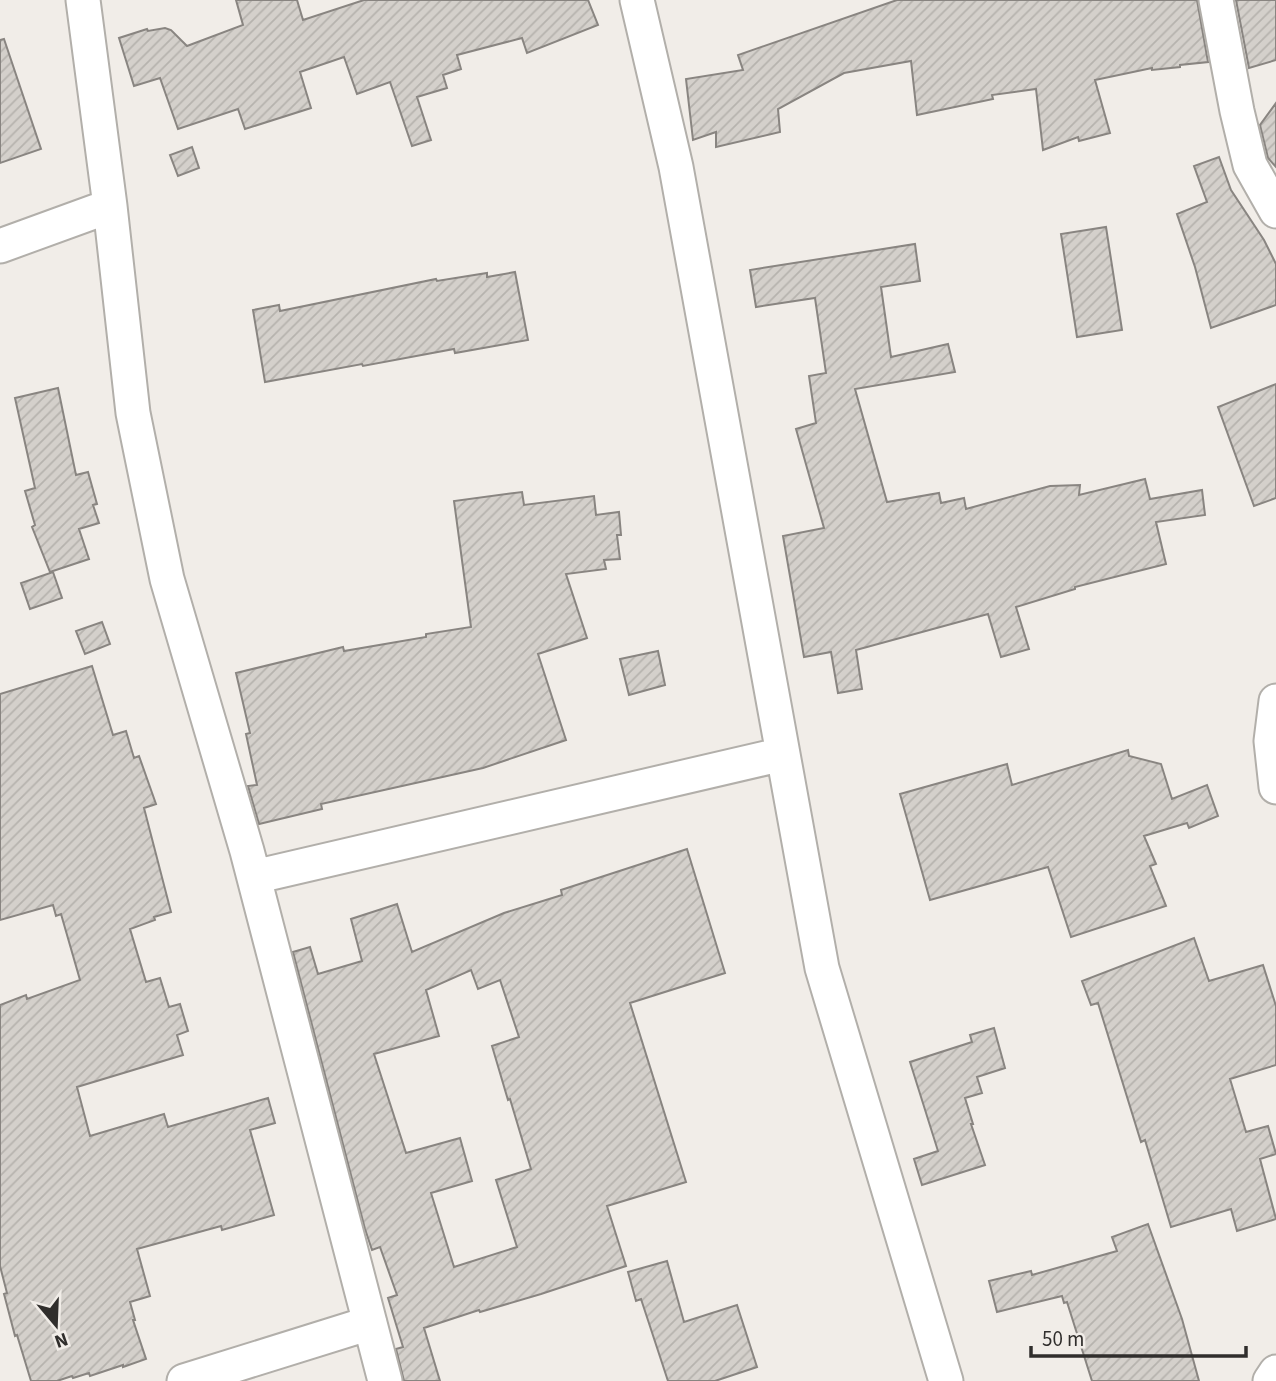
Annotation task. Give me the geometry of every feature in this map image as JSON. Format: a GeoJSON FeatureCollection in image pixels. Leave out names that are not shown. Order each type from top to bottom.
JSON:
{"type":"FeatureCollection","features":[{"type":"Feature","properties":{"kind":"street"},"geometry":{"type":"LineString","coordinates":[[83,0],[110,206],[133,414],[167,579],[254,877],[385,1381]]}},
{"type":"Feature","properties":{"kind":"street"},"geometry":{"type":"LineString","coordinates":[[637,0],[676,167],[821,968],[946,1381]]}},
{"type":"Feature","properties":{"kind":"street"},"geometry":{"type":"LineString","coordinates":[[1216,0],[1250,165],[1276,211]]}},
{"type":"Feature","properties":{"kind":"street"},"geometry":{"type":"LineString","coordinates":[[0,246],[110,206]]}},
{"type":"Feature","properties":{"kind":"street"},"geometry":{"type":"LineString","coordinates":[[1276,701],[1270,741],[1276,787]]}},
{"type":"Feature","properties":{"kind":"street"},"geometry":{"type":"LineString","coordinates":[[254,877],[783,754]]}},
{"type":"Feature","properties":{"kind":"street"},"geometry":{"type":"LineString","coordinates":[[184,1381],[370,1323]]}},
{"type":"Feature","properties":{"kind":"street"},"geometry":{"type":"LineString","coordinates":[[1270,1381],[1276,1373]]}},
{"type":"Feature","properties":{"kind":"building"},"geometry":{"type":"Polygon","coordinates":[[[236,0],[297,0],[303,20],[364,0],[588,0],[598,25],[527,53],[522,38],[457,55],[461,69],[443,75],[447,88],[417,97],[431,140],[412,146],[390,82],[357,94],[344,57],[300,72],[311,108],[245,129],[238,109],[178,129],[160,78],[134,86],[119,38],[147,29],[165,28],[171,30],[187,46],[243,25],[236,0]]]}},
{"type":"Feature","properties":{"kind":"building"},"geometry":{"type":"Polygon","coordinates":[[[897,0],[1197,0],[1208,62],[1152,68],[1095,80],[1110,133],[1079,141],[1078,137],[1043,150],[1036,89],[992,95],[993,99],[917,115],[911,61],[844,73],[778,109],[780,132],[716,147],[716,132],[693,140],[686,79],[743,70],[738,55],[897,0]]]}},
{"type":"Feature","properties":{"kind":"building"},"geometry":{"type":"Polygon","coordinates":[[[1236,0],[1276,0],[1276,60],[1249,68],[1236,0]]]}},
{"type":"Feature","properties":{"kind":"building"},"geometry":{"type":"Polygon","coordinates":[[[4,39],[41,149],[0,163],[0,40],[4,39]]]}},
{"type":"Feature","properties":{"kind":"building"},"geometry":{"type":"Polygon","coordinates":[[[1276,103],[1276,167],[1268,158],[1260,125],[1276,103]]]}},
{"type":"Feature","properties":{"kind":"building"},"geometry":{"type":"Polygon","coordinates":[[[192,147],[199,168],[178,176],[170,155],[192,147]]]}},
{"type":"Feature","properties":{"kind":"building"},"geometry":{"type":"Polygon","coordinates":[[[1219,157],[1231,190],[1264,240],[1276,264],[1276,305],[1211,328],[1195,267],[1177,214],[1207,202],[1194,166],[1219,157]]]}},
{"type":"Feature","properties":{"kind":"building"},"geometry":{"type":"Polygon","coordinates":[[[1106,227],[1122,330],[1077,337],[1061,234],[1106,227]]]}},
{"type":"Feature","properties":{"kind":"building"},"geometry":{"type":"Polygon","coordinates":[[[915,244],[920,281],[881,287],[891,357],[948,344],[955,372],[855,389],[887,502],[939,493],[941,503],[964,498],[966,509],[1050,486],[1080,485],[1079,495],[1145,479],[1150,499],[1202,490],[1205,515],[1156,522],[1166,564],[1075,587],[1016,607],[1029,649],[1001,657],[988,614],[856,650],[862,689],[838,693],[831,652],[804,657],[783,536],[824,528],[796,429],[816,423],[809,376],[826,373],[815,298],[756,307],[750,270],[915,244]]]}},
{"type":"Feature","properties":{"kind":"building"},"geometry":{"type":"Polygon","coordinates":[[[515,272],[528,340],[455,353],[454,349],[265,382],[253,310],[279,305],[280,311],[436,279],[437,281],[487,273],[487,277],[515,272]]]}},
{"type":"Feature","properties":{"kind":"building"},"geometry":{"type":"Polygon","coordinates":[[[1276,384],[1276,498],[1254,506],[1218,407],[1276,384]]]}},
{"type":"Feature","properties":{"kind":"building"},"geometry":{"type":"Polygon","coordinates":[[[58,388],[76,475],[88,472],[99,523],[79,529],[89,559],[50,572],[32,527],[35,525],[25,491],[35,488],[15,398],[58,388]]]}},
{"type":"Feature","properties":{"kind":"building"},"geometry":{"type":"Polygon","coordinates":[[[522,492],[524,505],[594,496],[596,515],[619,512],[621,535],[617,535],[620,559],[604,560],[606,569],[566,574],[587,638],[538,654],[566,740],[483,768],[321,804],[322,809],[259,824],[248,786],[257,785],[246,734],[250,733],[236,673],[343,647],[344,651],[471,627],[454,501],[522,492]]]}},
{"type":"Feature","properties":{"kind":"building"},"geometry":{"type":"Polygon","coordinates":[[[53,572],[62,598],[30,609],[21,583],[53,572]]]}},
{"type":"Feature","properties":{"kind":"building"},"geometry":{"type":"Polygon","coordinates":[[[102,622],[110,644],[85,654],[76,631],[102,622]]]}},
{"type":"Feature","properties":{"kind":"building"},"geometry":{"type":"Polygon","coordinates":[[[658,651],[665,685],[629,695],[620,659],[658,651]]]}},
{"type":"Feature","properties":{"kind":"building"},"geometry":{"type":"Polygon","coordinates":[[[92,666],[113,735],[126,731],[134,758],[139,756],[156,804],[144,808],[171,912],[130,929],[146,982],[160,978],[169,1007],[180,1004],[188,1031],[177,1035],[183,1055],[77,1087],[90,1136],[164,1114],[168,1127],[268,1098],[275,1123],[250,1130],[274,1215],[137,1249],[150,1296],[130,1302],[146,1359],[90,1376],[89,1373],[57,1381],[31,1381],[17,1335],[15,1336],[0,1266],[0,1005],[26,995],[27,999],[80,980],[61,914],[56,916],[53,905],[0,920],[0,694],[92,666]]]}},
{"type":"Feature","properties":{"kind":"building"},"geometry":{"type":"Polygon","coordinates":[[[1128,750],[1129,756],[1161,764],[1172,799],[1207,785],[1218,816],[1189,828],[1187,823],[1144,836],[1156,864],[1150,866],[1166,906],[1071,937],[1048,867],[930,900],[900,794],[1007,764],[1012,785],[1128,750]]]}},
{"type":"Feature","properties":{"kind":"building"},"geometry":{"type":"Polygon","coordinates":[[[687,849],[725,973],[630,1003],[686,1182],[607,1206],[626,1266],[424,1328],[440,1381],[404,1381],[396,1349],[403,1347],[388,1298],[397,1295],[380,1247],[372,1250],[365,1229],[293,952],[310,947],[318,974],[362,961],[351,919],[397,904],[412,952],[504,913],[562,895],[561,890],[687,849]],[[471,970],[426,990],[439,1036],[374,1054],[406,1153],[460,1138],[472,1181],[431,1193],[454,1267],[517,1247],[496,1180],[531,1169],[492,1046],[519,1037],[500,980],[478,989],[471,970]]]}},
{"type":"Feature","properties":{"kind":"building"},"geometry":{"type":"Polygon","coordinates":[[[1194,938],[1209,981],[1263,965],[1276,1006],[1276,1065],[1230,1079],[1246,1132],[1268,1126],[1276,1154],[1260,1159],[1276,1219],[1237,1231],[1231,1209],[1171,1227],[1145,1140],[1141,1142],[1098,1003],[1091,1005],[1082,981],[1194,938]]]}},
{"type":"Feature","properties":{"kind":"building"},"geometry":{"type":"Polygon","coordinates":[[[994,1028],[1005,1068],[977,1077],[982,1093],[965,1098],[985,1165],[922,1185],[914,1159],[938,1151],[910,1062],[972,1042],[970,1035],[994,1028]]]}},
{"type":"Feature","properties":{"kind":"building"},"geometry":{"type":"Polygon","coordinates":[[[1148,1224],[1182,1319],[1199,1381],[1092,1381],[1067,1302],[1064,1303],[1062,1296],[997,1312],[989,1281],[1031,1271],[1032,1275],[1117,1251],[1112,1237],[1148,1224]]]}},
{"type":"Feature","properties":{"kind":"building"},"geometry":{"type":"Polygon","coordinates":[[[667,1261],[684,1322],[737,1305],[757,1367],[715,1381],[668,1381],[641,1299],[636,1301],[628,1272],[667,1261]]]}}]}
